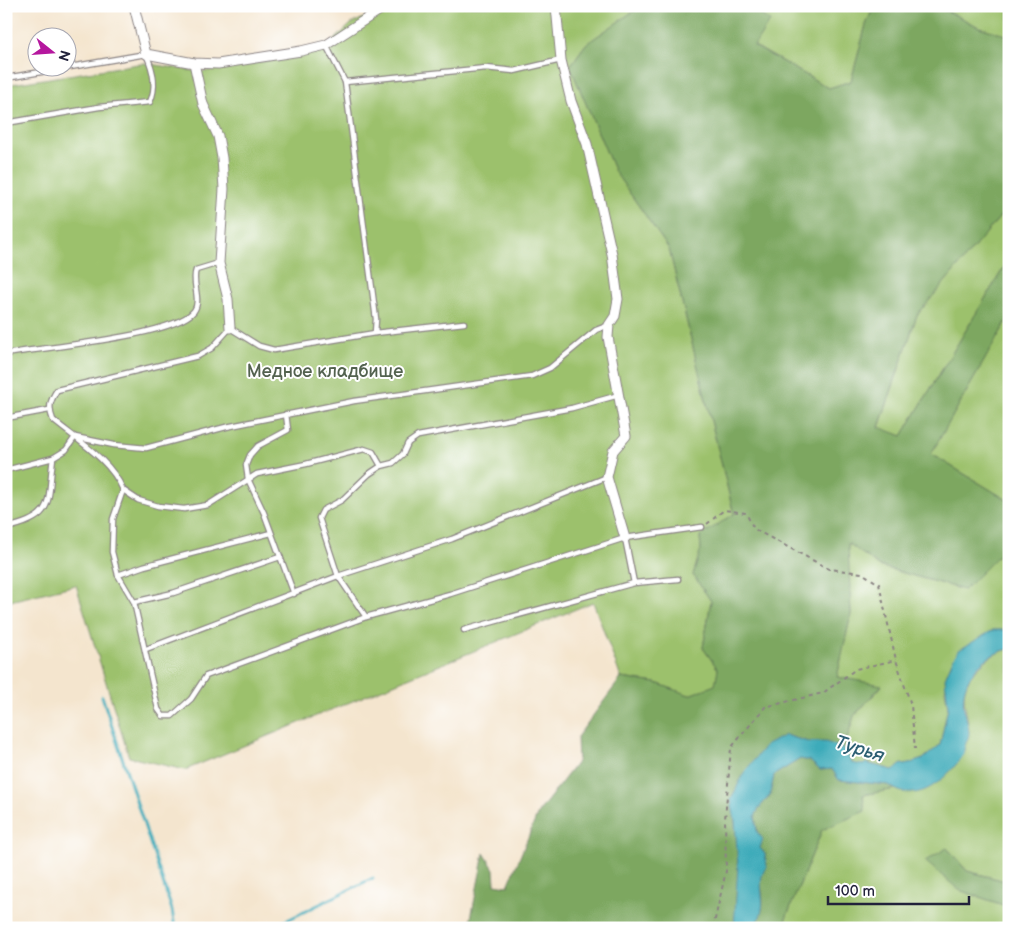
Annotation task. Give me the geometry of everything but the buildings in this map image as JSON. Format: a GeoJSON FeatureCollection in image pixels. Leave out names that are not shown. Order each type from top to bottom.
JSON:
{"type":"FeatureCollection","features":[{"type":"Feature","properties":{"kind":"street"},"geometry":{"type":"LineString","coordinates":[[134,6],[146,54],[194,63],[246,61],[326,45],[386,6]]}},
{"type":"Feature","properties":{"kind":"street"},"geometry":{"type":"LineString","coordinates":[[556,6],[561,60],[571,101],[587,144],[612,254],[618,300],[615,316],[609,325],[608,337],[626,436],[613,451],[607,477],[625,538]]}},
{"type":"Feature","properties":{"kind":"street"},"geometry":{"type":"LineString","coordinates":[[194,63],[203,104],[218,136],[222,158],[224,189],[219,263],[228,299],[230,328]]}},
{"type":"Feature","properties":{"kind":"lane"},"geometry":{"type":"LineString","coordinates":[[326,45],[345,82],[376,319],[376,334]]}},
{"type":"Feature","properties":{"kind":"lane"},"geometry":{"type":"LineString","coordinates":[[6,78],[146,54],[153,68],[154,94],[150,102],[99,107],[6,123]]}},
{"type":"Feature","properties":{"kind":"lane"},"geometry":{"type":"LineString","coordinates":[[345,82],[486,68],[514,71],[561,60]]}},
{"type":"Feature","properties":{"kind":"lane"},"geometry":{"type":"LineString","coordinates":[[6,354],[66,344],[102,342],[179,321],[194,311],[197,303],[196,270],[219,263]]}},
{"type":"Feature","properties":{"kind":"lane"},"geometry":{"type":"LineString","coordinates":[[381,466],[373,452],[364,448],[306,464],[257,474],[208,505],[184,509],[158,506],[138,500],[123,490],[118,479],[110,469],[53,420],[49,410],[50,400],[57,390],[198,356],[212,348],[230,328],[259,346],[274,350],[464,323]]}},
{"type":"Feature","properties":{"kind":"lane"},"geometry":{"type":"LineString","coordinates":[[75,437],[114,445],[146,448],[286,414],[354,401],[532,376],[550,368],[596,330],[609,325]]}},
{"type":"Feature","properties":{"kind":"lane"},"geometry":{"type":"LineString","coordinates":[[366,617],[338,576],[319,518],[323,510],[342,500],[369,474],[381,466],[393,463],[403,454],[408,443],[418,436],[572,408],[619,395]]}},
{"type":"Feature","properties":{"kind":"lane"},"geometry":{"type":"LineString","coordinates":[[6,418],[49,410]]}},
{"type":"Feature","properties":{"kind":"lane"},"geometry":{"type":"LineString","coordinates":[[286,414],[288,430],[258,446],[250,455],[246,466],[248,479],[264,513],[294,594]]}},
{"type":"Feature","properties":{"kind":"lane"},"geometry":{"type":"LineString","coordinates":[[6,470],[53,458],[66,450],[75,437]]}},
{"type":"Feature","properties":{"kind":"lane"},"geometry":{"type":"LineString","coordinates":[[6,528],[29,523],[40,516],[47,504],[53,458]]}},
{"type":"Feature","properties":{"kind":"lane"},"geometry":{"type":"LineString","coordinates":[[146,649],[338,576],[452,539],[607,477]]}},
{"type":"Feature","properties":{"kind":"lane"},"geometry":{"type":"LineString","coordinates":[[123,490],[112,519],[112,552],[118,576],[134,602],[158,709],[163,716],[172,716],[191,699],[206,676],[366,617],[450,594],[625,538],[702,527]]}},
{"type":"Feature","properties":{"kind":"lane"},"geometry":{"type":"LineString","coordinates":[[118,576],[144,566],[271,533]]}},
{"type":"Feature","properties":{"kind":"lane"},"geometry":{"type":"LineString","coordinates":[[625,538],[634,583]]}},
{"type":"Feature","properties":{"kind":"lane"},"geometry":{"type":"LineString","coordinates":[[134,602],[173,593],[280,557]]}},
{"type":"Feature","properties":{"kind":"lane"},"geometry":{"type":"LineString","coordinates":[[464,630],[634,583],[678,579]]}},
{"type":"Feature","properties":{"kind":"path"},"geometry":{"type":"LineString","coordinates":[[702,527],[724,510],[746,513],[754,529],[829,569],[862,573],[879,584],[896,660],[911,705],[915,749]]}},
{"type":"Feature","properties":{"kind":"path"},"geometry":{"type":"LineString","coordinates":[[713,928],[726,870],[726,819],[731,748],[765,707],[823,693],[856,669],[896,660]]}},
{"type":"Feature","properties":{"kind":"green space","name":"Медное кладбище"},"geometry":{"type":"Polygon","coordinates":[[[389,6],[641,6],[586,44],[570,66],[615,172],[669,249],[734,515],[700,536],[701,549],[693,575],[711,601],[703,648],[718,669],[716,685],[689,695],[656,683],[621,678],[593,602],[185,770],[129,757],[76,585],[6,602],[6,85],[50,78],[78,78],[78,74],[144,63],[201,72],[323,51],[351,24],[389,6]]]}},
{"type":"Feature","properties":{"kind":"green space"},"geometry":{"type":"Polygon","coordinates":[[[641,6],[755,6],[752,9],[770,21],[754,46],[829,88],[851,81],[866,25],[874,6],[937,6],[979,27],[1009,36],[1009,206],[917,315],[879,427],[902,436],[1009,259],[1009,317],[931,454],[1009,501],[1009,545],[964,590],[879,566],[848,543],[851,614],[837,677],[882,685],[854,716],[844,749],[826,743],[808,742],[785,735],[731,800],[738,864],[734,928],[473,928],[470,923],[484,853],[494,869],[495,884],[508,886],[538,813],[578,761],[577,737],[621,678],[656,683],[689,695],[715,685],[718,669],[703,648],[711,601],[693,575],[701,549],[700,536],[734,514],[669,249],[615,172],[570,66],[586,44],[641,6]]]}},
{"type":"Feature","properties":{"kind":"green space"},"geometry":{"type":"Polygon","coordinates":[[[755,6],[840,6],[852,11],[856,6],[874,6],[866,25],[851,81],[829,88],[753,45],[752,9],[755,6]]]}},
{"type":"Feature","properties":{"kind":"green space"},"geometry":{"type":"Polygon","coordinates":[[[937,6],[1009,6],[1009,36],[979,27],[937,6]]]}},
{"type":"Feature","properties":{"kind":"green space"},"geometry":{"type":"Polygon","coordinates":[[[1009,206],[1009,259],[902,436],[879,428],[917,315],[1009,206]]]}},
{"type":"Feature","properties":{"kind":"green space"},"geometry":{"type":"Polygon","coordinates":[[[1009,317],[1009,501],[931,454],[1009,317]]]}},
{"type":"Feature","properties":{"kind":"green space"},"geometry":{"type":"Polygon","coordinates":[[[847,542],[879,566],[964,590],[1009,545],[1009,630],[993,630],[953,659],[945,691],[948,707],[940,745],[923,759],[905,765],[902,764],[893,770],[867,763],[863,766],[852,763],[844,749],[854,716],[882,686],[837,677],[851,614],[847,542]]]}},
{"type":"Feature","properties":{"kind":"green space"},"geometry":{"type":"Polygon","coordinates":[[[1009,649],[1009,882],[967,871],[947,848],[959,890],[1009,907],[1009,928],[782,928],[822,830],[864,811],[863,795],[895,789],[903,791],[963,745],[968,725],[964,696],[966,686],[971,676],[985,661],[1009,649]]]}},
{"type":"Feature","properties":{"kind":"green space"},"geometry":{"type":"Polygon","coordinates":[[[800,759],[810,761],[820,770],[832,769],[839,780],[889,785],[895,789],[863,795],[865,811],[822,830],[782,928],[756,928],[754,926],[758,921],[763,905],[760,883],[765,854],[760,848],[755,816],[770,795],[774,775],[800,759]]]}},
{"type":"Feature","properties":{"kind":"green space"},"geometry":{"type":"Polygon","coordinates":[[[947,848],[967,871],[1009,882],[1009,907],[959,890],[925,861],[947,848]]]}},
{"type":"Feature","properties":{"kind":"water"},"geometry":{"type":"Polygon","coordinates":[[[993,630],[1009,630],[1009,649],[990,657],[974,670],[965,688],[963,698],[969,732],[964,754],[950,772],[931,787],[911,793],[900,791],[889,785],[839,780],[832,769],[820,770],[810,761],[800,759],[774,775],[770,795],[755,816],[757,832],[763,839],[760,848],[765,854],[767,866],[761,880],[762,910],[754,926],[756,928],[734,928],[738,865],[735,821],[731,800],[743,774],[765,746],[785,735],[808,742],[826,742],[844,749],[852,763],[863,765],[866,763],[893,770],[902,764],[905,765],[923,759],[940,745],[948,707],[945,678],[953,659],[959,650],[993,630]]]}},
{"type":"Feature","properties":{"kind":"waterway"},"geometry":{"type":"LineString","coordinates":[[102,696],[172,910],[175,928]]}},
{"type":"Feature","properties":{"kind":"waterway"},"geometry":{"type":"LineString","coordinates":[[271,928],[373,878]]}},
{"type":"Feature","properties":{"kind":"water label","name":"Турья"},"geometry":{"type":"Point","coordinates":[860,748]}}]}
